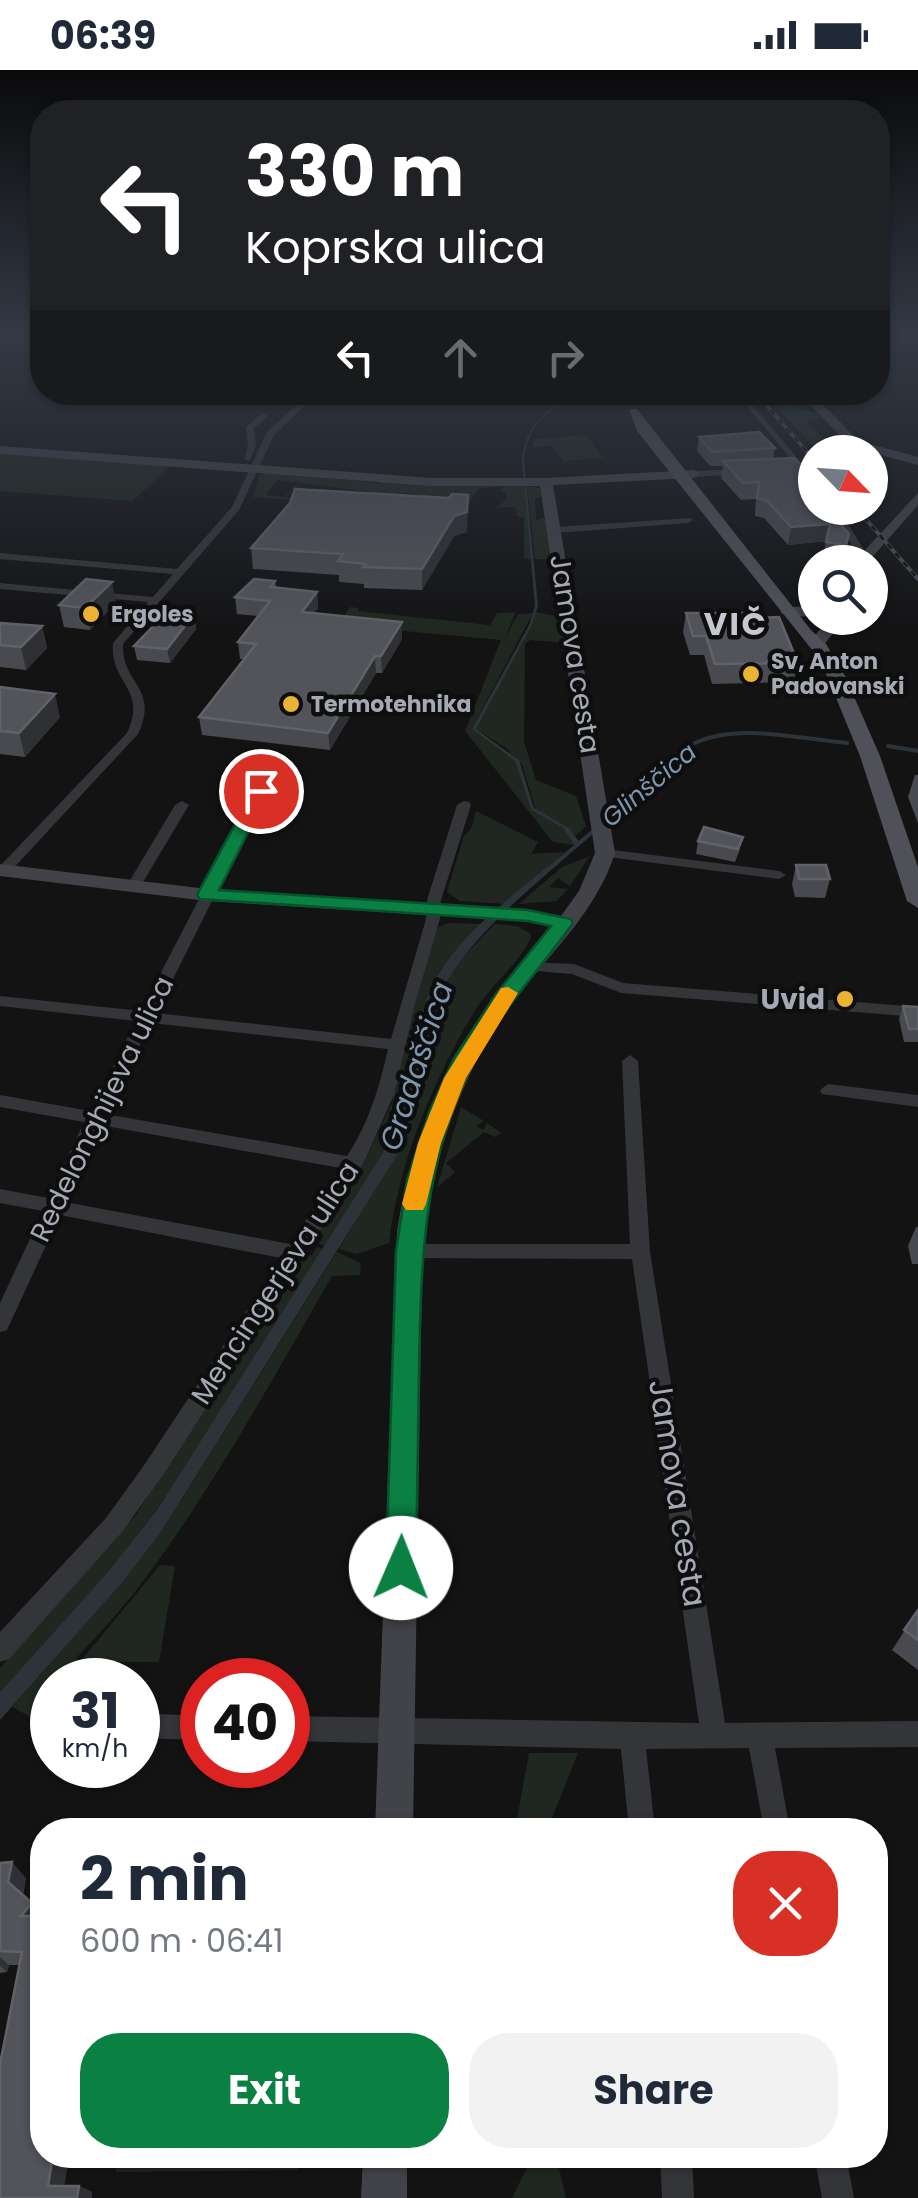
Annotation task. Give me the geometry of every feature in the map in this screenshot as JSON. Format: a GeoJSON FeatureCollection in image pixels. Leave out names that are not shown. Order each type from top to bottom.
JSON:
{"type":"FeatureCollection","features":[{"type":"Feature","properties":{"kind":"main road"},"geometry":{"type":"LineString","coordinates":[[658,435],[798,607]]}},
{"type":"Feature","properties":{"kind":"main road"},"geometry":{"type":"LineString","coordinates":[[807,635],[815,640],[860,732],[918,901]]}},
{"type":"Feature","properties":{"kind":"street"},"geometry":{"type":"LineString","coordinates":[[254,435],[258,445]]}},
{"type":"Feature","properties":{"kind":"street"},"geometry":{"type":"LineString","coordinates":[[1,871],[123,746],[140,717],[141,698],[122,667],[116,647],[236,508],[258,445],[269,435]]}},
{"type":"Feature","properties":{"kind":"street"},"geometry":{"type":"LineString","coordinates":[[773,435],[798,465]]}},
{"type":"Feature","properties":{"kind":"street"},"geometry":{"type":"LineString","coordinates":[[846,435],[855,444],[918,461]]}},
{"type":"Feature","properties":{"kind":"street"},"geometry":{"type":"LineString","coordinates":[[0,450],[408,481],[532,482],[755,470]]}},
{"type":"Feature","properties":{"kind":"street"},"geometry":{"type":"LineString","coordinates":[[785,468],[798,467]]}},
{"type":"Feature","properties":{"kind":"street","name":"Jamova cesta"},"geometry":{"type":"LineString","coordinates":[[532,482],[555,530],[605,845]]}},
{"type":"Feature","properties":{"kind":"street"},"geometry":{"type":"LineString","coordinates":[[877,545],[915,507]]}},
{"type":"Feature","properties":{"kind":"street"},"geometry":{"type":"LineString","coordinates":[[555,530],[688,520]]}},
{"type":"Feature","properties":{"kind":"street"},"geometry":{"type":"LineString","coordinates":[[0,556],[180,572]]}},
{"type":"Feature","properties":{"kind":"street"},"geometry":{"type":"LineString","coordinates":[[0,586],[155,600]]}},
{"type":"Feature","properties":{"kind":"street"},"geometry":{"type":"LineString","coordinates":[[815,640],[820,635]]}},
{"type":"Feature","properties":{"kind":"street","name":"Redelonghijeva ulica"},"geometry":{"type":"LineString","coordinates":[[0,1324],[96,1117],[261,791]]}},
{"type":"Feature","properties":{"kind":"street"},"geometry":{"type":"LineString","coordinates":[[133,887],[182,805]]}},
{"type":"Feature","properties":{"kind":"street","name":"Mencingerjeva ulica"},"geometry":{"type":"LineString","coordinates":[[0,1650],[114,1525],[354,1164],[382,1106],[464,806]]}},
{"type":"Feature","properties":{"kind":"street"},"geometry":{"type":"LineString","coordinates":[[394,1818],[408,1251],[419,1180],[448,1095],[484,1028],[594,883],[605,845],[779,876]]}},
{"type":"Feature","properties":{"kind":"street"},"geometry":{"type":"LineString","coordinates":[[1,871],[207,895],[528,915],[564,923]]}},
{"type":"Feature","properties":{"kind":"street"},"geometry":{"type":"LineString","coordinates":[[529,966],[574,969],[621,988],[918,1012]]}},
{"type":"Feature","properties":{"kind":"street"},"geometry":{"type":"LineString","coordinates":[[0,1000],[397,1046]]}},
{"type":"Feature","properties":{"kind":"street","name":"Jamova cesta"},"geometry":{"type":"LineString","coordinates":[[630,1061],[640,1252],[714,1734]]}},
{"type":"Feature","properties":{"kind":"street"},"geometry":{"type":"LineString","coordinates":[[828,1090],[918,1101]]}},
{"type":"Feature","properties":{"kind":"street"},"geometry":{"type":"LineString","coordinates":[[0,1101],[354,1164]]}},
{"type":"Feature","properties":{"kind":"street"},"geometry":{"type":"LineString","coordinates":[[0,1196],[295,1253]]}},
{"type":"Feature","properties":{"kind":"street"},"geometry":{"type":"LineString","coordinates":[[408,1251],[640,1252]]}},
{"type":"Feature","properties":{"kind":"street"},"geometry":{"type":"LineString","coordinates":[[310,1729],[632,1736],[918,1734]]}},
{"type":"Feature","properties":{"kind":"street"},"geometry":{"type":"LineString","coordinates":[[760,1735],[775,1818]]}},
{"type":"Feature","properties":{"kind":"street"},"geometry":{"type":"LineString","coordinates":[[632,1736],[641,1818]]}},
{"type":"Feature","properties":{"kind":"street"},"geometry":{"type":"LineString","coordinates":[[384,2198],[385,2168]]}},
{"type":"Feature","properties":{"kind":"street"},"geometry":{"type":"LineString","coordinates":[[677,2168],[678,2198]]}},
{"type":"Feature","properties":{"kind":"street"},"geometry":{"type":"LineString","coordinates":[[832,2168],[838,2198]]}},
{"type":"Feature","properties":{"kind":"shaded area"},"geometry":{"type":"Polygon","coordinates":[[[586,435],[603,458],[563,461],[551,446],[532,447],[535,439],[586,435]]]}},
{"type":"Feature","properties":{"kind":"shaded area"},"geometry":{"type":"Polygon","coordinates":[[[0,452],[169,467],[133,501],[0,491],[0,452]]]}},
{"type":"Feature","properties":{"kind":"shaded area"},"geometry":{"type":"Polygon","coordinates":[[[265,473],[379,483],[519,484],[525,486],[532,559],[524,559],[524,518],[510,514],[517,515],[515,507],[496,508],[506,500],[505,493],[500,491],[506,485],[478,489],[466,508],[413,493],[375,501],[380,493],[278,480],[265,495],[284,497],[295,486],[302,487],[296,487],[286,497],[291,499],[288,500],[253,497],[259,476],[265,473]]]}},
{"type":"Feature","properties":{"kind":"shaded area"},"geometry":{"type":"Polygon","coordinates":[[[527,486],[540,488],[542,496],[535,499],[536,520],[545,518],[552,559],[535,559],[527,486]]]}},
{"type":"Feature","properties":{"kind":"shaded area"},"geometry":{"type":"Polygon","coordinates":[[[350,607],[490,625],[497,613],[516,612],[504,640],[518,614],[533,613],[472,729],[515,761],[531,810],[563,828],[574,845],[553,842],[465,731],[501,640],[338,625],[350,607]]]}},
{"type":"Feature","properties":{"kind":"shaded area"},"geometry":{"type":"Polygon","coordinates":[[[536,612],[560,617],[564,643],[530,640],[525,644],[524,742],[536,780],[576,796],[586,826],[575,836],[566,826],[536,810],[522,765],[506,748],[476,729],[536,612]]]}},
{"type":"Feature","properties":{"kind":"shaded area"},"geometry":{"type":"Polygon","coordinates":[[[476,811],[538,842],[531,854],[565,852],[505,904],[460,901],[447,892],[464,835],[471,829],[476,811]]]}},
{"type":"Feature","properties":{"kind":"shaded area"},"geometry":{"type":"Polygon","coordinates":[[[590,856],[570,886],[558,878],[549,887],[568,889],[556,901],[519,904],[562,867],[590,856]]]}},
{"type":"Feature","properties":{"kind":"shaded area"},"geometry":{"type":"Polygon","coordinates":[[[448,923],[482,924],[450,957],[432,986],[400,1119],[366,1184],[325,1246],[319,1244],[324,1235],[319,1233],[362,1166],[392,1103],[436,928],[448,923]]]}},
{"type":"Feature","properties":{"kind":"shaded area"},"geometry":{"type":"Polygon","coordinates":[[[495,924],[517,926],[530,933],[531,938],[474,1012],[445,1066],[409,1152],[389,1243],[357,1254],[339,1249],[406,1136],[446,983],[460,960],[495,924]]]}},
{"type":"Feature","properties":{"kind":"shaded area"},"geometry":{"type":"Polygon","coordinates":[[[461,1107],[484,1121],[476,1126],[483,1130],[487,1123],[501,1133],[495,1137],[484,1132],[446,1163],[455,1172],[437,1187],[461,1107]]]}},
{"type":"Feature","properties":{"kind":"shaded area"},"geometry":{"type":"Polygon","coordinates":[[[317,1247],[323,1249],[157,1510],[107,1573],[0,1692],[0,1668],[135,1516],[306,1254],[312,1255],[317,1247]]]}},
{"type":"Feature","properties":{"kind":"shaded area"},"geometry":{"type":"Polygon","coordinates":[[[337,1252],[361,1263],[360,1275],[332,1276],[240,1435],[138,1588],[77,1658],[55,1658],[159,1535],[337,1252]]]}},
{"type":"Feature","properties":{"kind":"shaded area"},"geometry":{"type":"Polygon","coordinates":[[[160,1565],[175,1566],[160,1658],[83,1658],[160,1565]]]}},
{"type":"Feature","properties":{"kind":"shaded area"},"geometry":{"type":"Polygon","coordinates":[[[30,1687],[30,1716],[12,1707],[30,1687]]]}},
{"type":"Feature","properties":{"kind":"shaded area"},"geometry":{"type":"Polygon","coordinates":[[[529,1753],[578,1753],[552,1818],[517,1818],[529,1753]]]}},
{"type":"Feature","properties":{"kind":"shaded area"},"geometry":{"type":"Polygon","coordinates":[[[116,2168],[298,2168],[298,2170],[116,2172],[116,2168]]]}},
{"type":"Feature","properties":{"kind":"shaded area"},"geometry":{"type":"Polygon","coordinates":[[[527,2168],[559,2168],[566,2198],[512,2198],[527,2168]]]}},
{"type":"Feature","properties":{"kind":"water","name":"Gradaščica"},"geometry":{"type":"Polygon","coordinates":[[[531,435],[524,461],[538,606],[532,625],[476,729],[519,760],[534,808],[569,828],[581,844],[481,936],[449,979],[440,999],[412,1116],[397,1155],[159,1535],[55,1658],[31,1658],[157,1510],[381,1156],[399,1115],[429,993],[454,951],[492,913],[574,845],[563,828],[531,810],[515,761],[472,729],[529,625],[535,606],[522,461],[531,435]]]}},
{"type":"Feature","properties":{"kind":"water"},"geometry":{"type":"Polygon","coordinates":[[[30,1659],[30,1686],[0,1720],[0,1692],[30,1659]]]}},
{"type":"Feature","properties":{"kind":"building"},"geometry":{"type":"Polygon","coordinates":[[[762,435],[775,448],[712,452],[699,437],[762,435]]]}},
{"type":"Feature","properties":{"kind":"building"},"geometry":{"type":"Polygon","coordinates":[[[794,458],[798,462],[798,525],[817,525],[791,527],[767,501],[757,498],[759,482],[743,483],[723,461],[794,458]]]}},
{"type":"Feature","properties":{"kind":"building"},"geometry":{"type":"Polygon","coordinates":[[[295,489],[449,498],[452,494],[468,495],[467,512],[454,516],[422,569],[363,567],[366,564],[338,561],[343,554],[251,548],[290,503],[295,489]]]}},
{"type":"Feature","properties":{"kind":"building"},"geometry":{"type":"Polygon","coordinates":[[[830,525],[841,525],[849,534],[846,545],[826,542],[830,525]]]}},
{"type":"Feature","properties":{"kind":"building"},"geometry":{"type":"Polygon","coordinates":[[[86,579],[112,582],[85,608],[59,605],[86,579]]]}},
{"type":"Feature","properties":{"kind":"building","name":"Termotehnika"},"geometry":{"type":"Polygon","coordinates":[[[254,579],[275,581],[271,587],[317,592],[302,612],[402,622],[381,656],[375,656],[328,733],[199,717],[256,644],[238,642],[270,601],[235,597],[254,579]]]}},
{"type":"Feature","properties":{"kind":"building"},"geometry":{"type":"Polygon","coordinates":[[[167,612],[194,614],[167,649],[134,646],[167,612]]]}},
{"type":"Feature","properties":{"kind":"building"},"geometry":{"type":"Polygon","coordinates":[[[686,613],[779,617],[798,663],[715,664],[706,636],[693,636],[686,613]]]}},
{"type":"Feature","properties":{"kind":"building"},"geometry":{"type":"Polygon","coordinates":[[[0,623],[42,626],[21,647],[0,645],[0,623]]]}},
{"type":"Feature","properties":{"kind":"building"},"geometry":{"type":"Polygon","coordinates":[[[0,687],[55,694],[19,733],[0,731],[0,687]]]}},
{"type":"Feature","properties":{"kind":"building"},"geometry":{"type":"Polygon","coordinates":[[[704,827],[743,837],[738,849],[698,841],[704,827]]]}},
{"type":"Feature","properties":{"kind":"building"},"geometry":{"type":"Polygon","coordinates":[[[796,865],[826,865],[830,879],[799,879],[796,865]]]}},
{"type":"Feature","properties":{"kind":"building"},"geometry":{"type":"Polygon","coordinates":[[[903,1006],[918,1007],[918,1029],[909,1029],[903,1006]]]}},
{"type":"Feature","properties":{"kind":"building"},"geometry":{"type":"Polygon","coordinates":[[[918,1610],[918,1640],[904,1630],[918,1610]]]}},
{"type":"Feature","properties":{"kind":"building"},"geometry":{"type":"Polygon","coordinates":[[[12,1862],[8,1882],[30,1901],[21,1916],[30,1916],[30,2168],[51,2168],[48,2186],[79,2186],[77,2198],[0,2198],[0,2064],[22,1952],[0,1951],[0,1863],[12,1862]]]}},
{"type":"Feature","properties":{"kind":"waterway","name":"Glinščica"},"geometry":{"type":"LineString","coordinates":[[605,821],[669,760],[710,737],[749,733],[847,743]]}},
{"type":"Feature","properties":{"kind":"waterway","name":"Glinščica"},"geometry":{"type":"LineString","coordinates":[[888,746],[918,751]]}},
{"type":"Feature","properties":{"kind":"waterway","name":"Glinščica"},"geometry":{"type":"LineString","coordinates":[[577,845],[597,828]]}},
{"type":"Feature","properties":{"kind":"railway"},"geometry":{"type":"LineString","coordinates":[[793,435],[798,441]]}},
{"type":"Feature","properties":{"kind":"railway"},"geometry":{"type":"LineString","coordinates":[[871,525],[918,579]]}},
{"type":"Feature","properties":{"kind":"slow traffic"},"geometry":{"type":"LineString","coordinates":[[414,1204],[430,1143],[455,1078],[508,993]]}},
{"type":"Feature","properties":{"kind":"place","name":"Ergoles"},"geometry":{"type":"Point","coordinates":[91,614]}},
{"type":"Feature","properties":{"kind":"place","name":"Sv, Anton Padovanski"},"geometry":{"type":"Point","coordinates":[751,674]}},
{"type":"Feature","properties":{"kind":"place","name":"Termotehnika"},"geometry":{"type":"Point","coordinates":[291,704]}},
{"type":"Feature","properties":{"kind":"place","name":"Uvid"},"geometry":{"type":"Point","coordinates":[845,999]}},
{"type":"Feature","properties":{"kind":"district","name":"VIČ"},"geometry":{"type":"Point","coordinates":[736,623]}},
{"type":"Feature","properties":{"kind":"route"},"geometry":{"type":"LineString","coordinates":[[261,791],[207,895],[528,915],[564,923],[504,998],[465,1058],[441,1110],[419,1180],[408,1251],[401,1568]]}}]}
